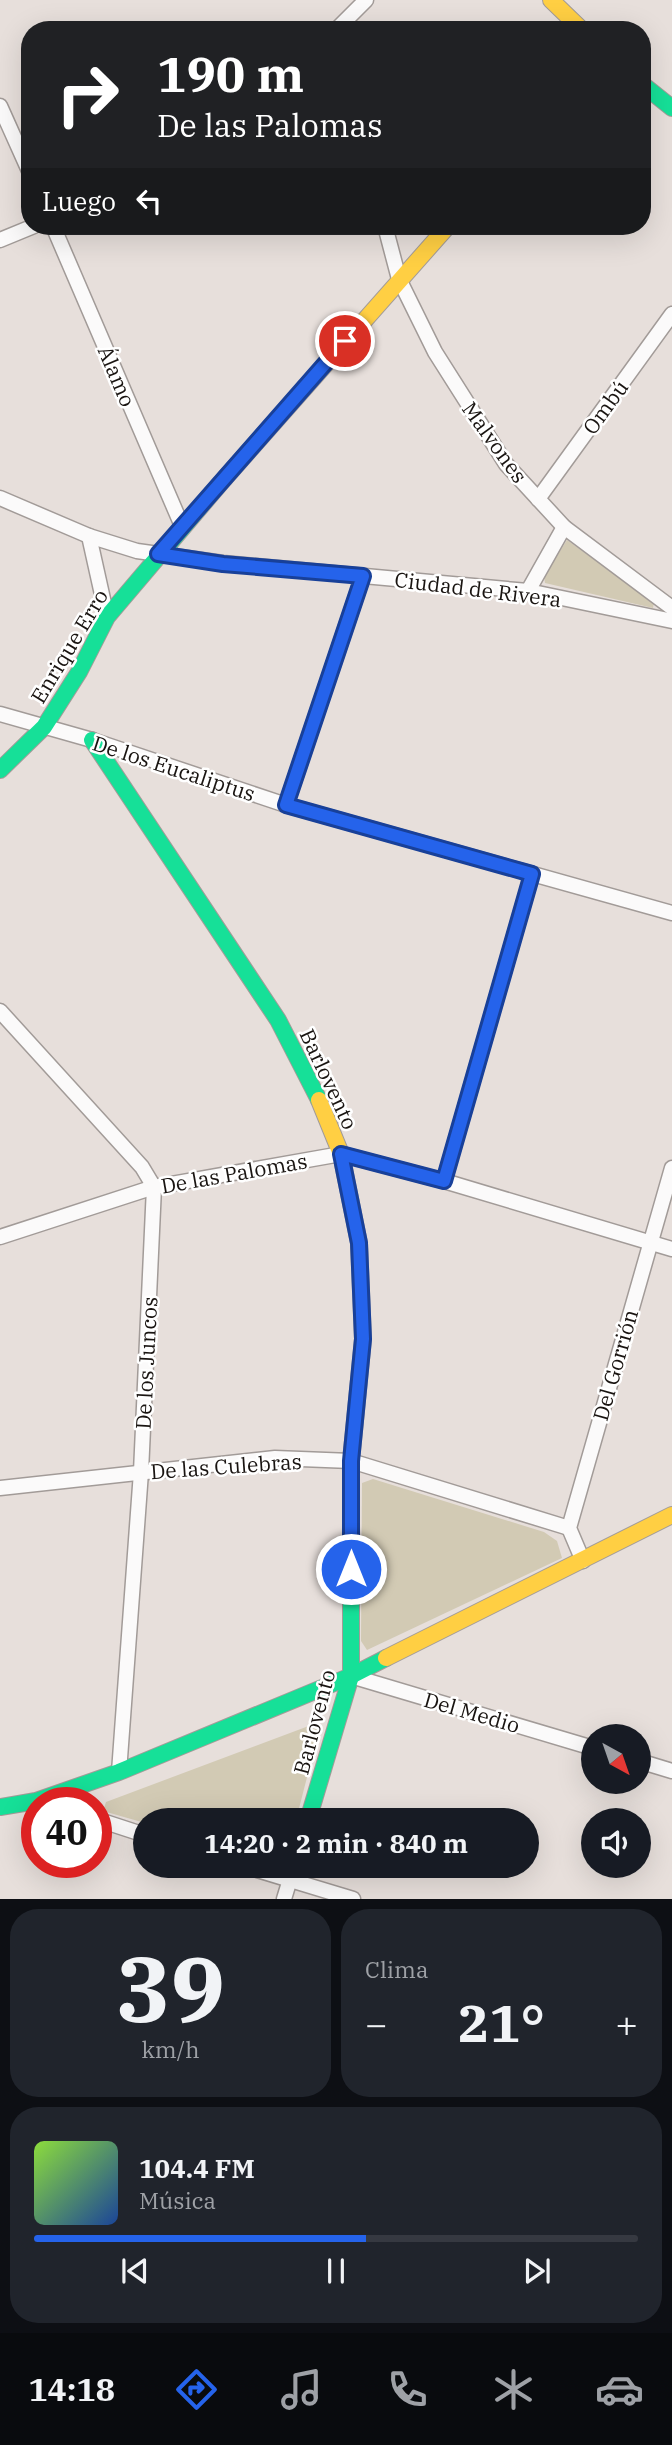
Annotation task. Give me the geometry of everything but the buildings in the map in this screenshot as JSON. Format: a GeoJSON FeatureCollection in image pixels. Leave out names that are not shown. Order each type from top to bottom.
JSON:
{"type":"FeatureCollection","features":[{"type":"Feature","properties":{"kind":"street"},"geometry":{"type":"LineString","coordinates":[[347,21],[366,0]]}},
{"type":"Feature","properties":{"kind":"street"},"geometry":{"type":"LineString","coordinates":[[551,0],[573,21]]}},
{"type":"Feature","properties":{"kind":"street"},"geometry":{"type":"LineString","coordinates":[[651,91],[672,108]]}},
{"type":"Feature","properties":{"kind":"street"},"geometry":{"type":"LineString","coordinates":[[0,106],[21,153]]}},
{"type":"Feature","properties":{"kind":"street"},"geometry":{"type":"LineString","coordinates":[[0,240],[21,231]]}},
{"type":"Feature","properties":{"kind":"street","name":"Álamo"},"geometry":{"type":"LineString","coordinates":[[57,235],[182,526]]}},
{"type":"Feature","properties":{"kind":"street","name":"Malvones"},"geometry":{"type":"LineString","coordinates":[[387,235],[399,279],[435,352],[468,408],[506,464],[565,527],[672,608]]}},
{"type":"Feature","properties":{"kind":"street","name":"Enrique Erro"},"geometry":{"type":"LineString","coordinates":[[0,770],[44,727],[79,672],[107,617],[158,554],[439,235]]}},
{"type":"Feature","properties":{"kind":"street","name":"Ombú"},"geometry":{"type":"LineString","coordinates":[[538,499],[672,314]]}},
{"type":"Feature","properties":{"kind":"street","name":"Ciudad de Rivera"},"geometry":{"type":"LineString","coordinates":[[0,498],[89,536],[137,551],[223,564],[528,591],[672,621]]}},
{"type":"Feature","properties":{"kind":"street"},"geometry":{"type":"LineString","coordinates":[[528,591],[565,527]]}},
{"type":"Feature","properties":{"kind":"street"},"geometry":{"type":"LineString","coordinates":[[89,536],[107,617]]}},
{"type":"Feature","properties":{"kind":"street"},"geometry":{"type":"LineString","coordinates":[[286,805],[363,576]]}},
{"type":"Feature","properties":{"kind":"street","name":"De los Eucaliptus"},"geometry":{"type":"LineString","coordinates":[[0,714],[92,740],[286,805],[672,914]]}},
{"type":"Feature","properties":{"kind":"street","name":"Barlovento"},"geometry":{"type":"LineString","coordinates":[[92,740],[278,1020],[323,1108],[341,1154],[359,1243],[363,1339],[351,1461],[351,1676],[312,1808]]}},
{"type":"Feature","properties":{"kind":"street"},"geometry":{"type":"LineString","coordinates":[[444,1181],[532,874]]}},
{"type":"Feature","properties":{"kind":"street"},"geometry":{"type":"LineString","coordinates":[[0,1012],[142,1167],[154,1187]]}},
{"type":"Feature","properties":{"kind":"street","name":"De las Palomas"},"geometry":{"type":"LineString","coordinates":[[0,1237],[154,1187],[341,1154],[444,1181],[672,1249]]}},
{"type":"Feature","properties":{"kind":"street","name":"Del Gorrión"},"geometry":{"type":"LineString","coordinates":[[569,1528],[672,1168]]}},
{"type":"Feature","properties":{"kind":"street","name":"De los Juncos"},"geometry":{"type":"LineString","coordinates":[[119,1772],[141,1472],[154,1187]]}},
{"type":"Feature","properties":{"kind":"street","name":"De las Culebras"},"geometry":{"type":"LineString","coordinates":[[0,1488],[275,1458],[351,1461],[569,1528]]}},
{"type":"Feature","properties":{"kind":"street"},"geometry":{"type":"LineString","coordinates":[[79,1787],[351,1676],[672,1515]]}},
{"type":"Feature","properties":{"kind":"street"},"geometry":{"type":"LineString","coordinates":[[569,1528],[583,1561]]}},
{"type":"Feature","properties":{"kind":"street","name":"Del Medio"},"geometry":{"type":"LineString","coordinates":[[351,1676],[581,1744]]}},
{"type":"Feature","properties":{"kind":"street"},"geometry":{"type":"LineString","coordinates":[[651,1765],[672,1771]]}},
{"type":"Feature","properties":{"kind":"street"},"geometry":{"type":"LineString","coordinates":[[0,1807],[21,1804]]}},
{"type":"Feature","properties":{"kind":"street"},"geometry":{"type":"LineString","coordinates":[[112,1824],[133,1831]]}},
{"type":"Feature","properties":{"kind":"street"},"geometry":{"type":"LineString","coordinates":[[284,1899],[290,1878]]}},
{"type":"Feature","properties":{"kind":"street"},"geometry":{"type":"LineString","coordinates":[[304,1878],[353,1899]]}},
{"type":"Feature","properties":{"kind":"shaded area"},"geometry":{"type":"Polygon","coordinates":[[[567,540],[654,603],[653,608],[545,583],[544,576],[567,540]]]}},
{"type":"Feature","properties":{"kind":"shaded area"},"geometry":{"type":"Polygon","coordinates":[[[373,1479],[544,1532],[557,1541],[562,1558],[367,1650],[361,1641],[362,1483],[373,1479]]]}},
{"type":"Feature","properties":{"kind":"shaded area"},"geometry":{"type":"Polygon","coordinates":[[[314,1724],[320,1727],[299,1808],[133,1808],[133,1820],[112,1814],[112,1800],[314,1724]]]}},
{"type":"Feature","properties":{"kind":"traffic: fast"},"geometry":{"type":"LineString","coordinates":[[651,91],[672,108]]}},
{"type":"Feature","properties":{"kind":"traffic: fast"},"geometry":{"type":"LineString","coordinates":[[0,770],[44,727],[79,672],[107,617],[225,478]]}},
{"type":"Feature","properties":{"kind":"traffic: fast"},"geometry":{"type":"LineString","coordinates":[[92,740],[278,1020],[319,1100]]}},
{"type":"Feature","properties":{"kind":"traffic: fast"},"geometry":{"type":"LineString","coordinates":[[312,1808],[351,1676],[351,1531]]}},
{"type":"Feature","properties":{"kind":"traffic: fast"},"geometry":{"type":"LineString","coordinates":[[0,1807],[36,1801],[119,1772],[351,1676],[386,1658]]}},
{"type":"Feature","properties":{"kind":"traffic: slow"},"geometry":{"type":"LineString","coordinates":[[551,0],[573,21]]}},
{"type":"Feature","properties":{"kind":"traffic: slow"},"geometry":{"type":"LineString","coordinates":[[225,478],[440,235]]}},
{"type":"Feature","properties":{"kind":"traffic: slow"},"geometry":{"type":"LineString","coordinates":[[319,1100],[341,1154],[359,1243],[363,1339],[351,1461],[351,1531]]}},
{"type":"Feature","properties":{"kind":"traffic: slow"},"geometry":{"type":"LineString","coordinates":[[386,1658],[672,1515]]}},
{"type":"Feature","properties":{"kind":"route"},"geometry":{"type":"LineString","coordinates":[[345,341],[158,554],[223,564],[363,576],[286,805],[532,874],[444,1181],[341,1154],[359,1243],[363,1339],[351,1461],[351,1569]]}}]}
